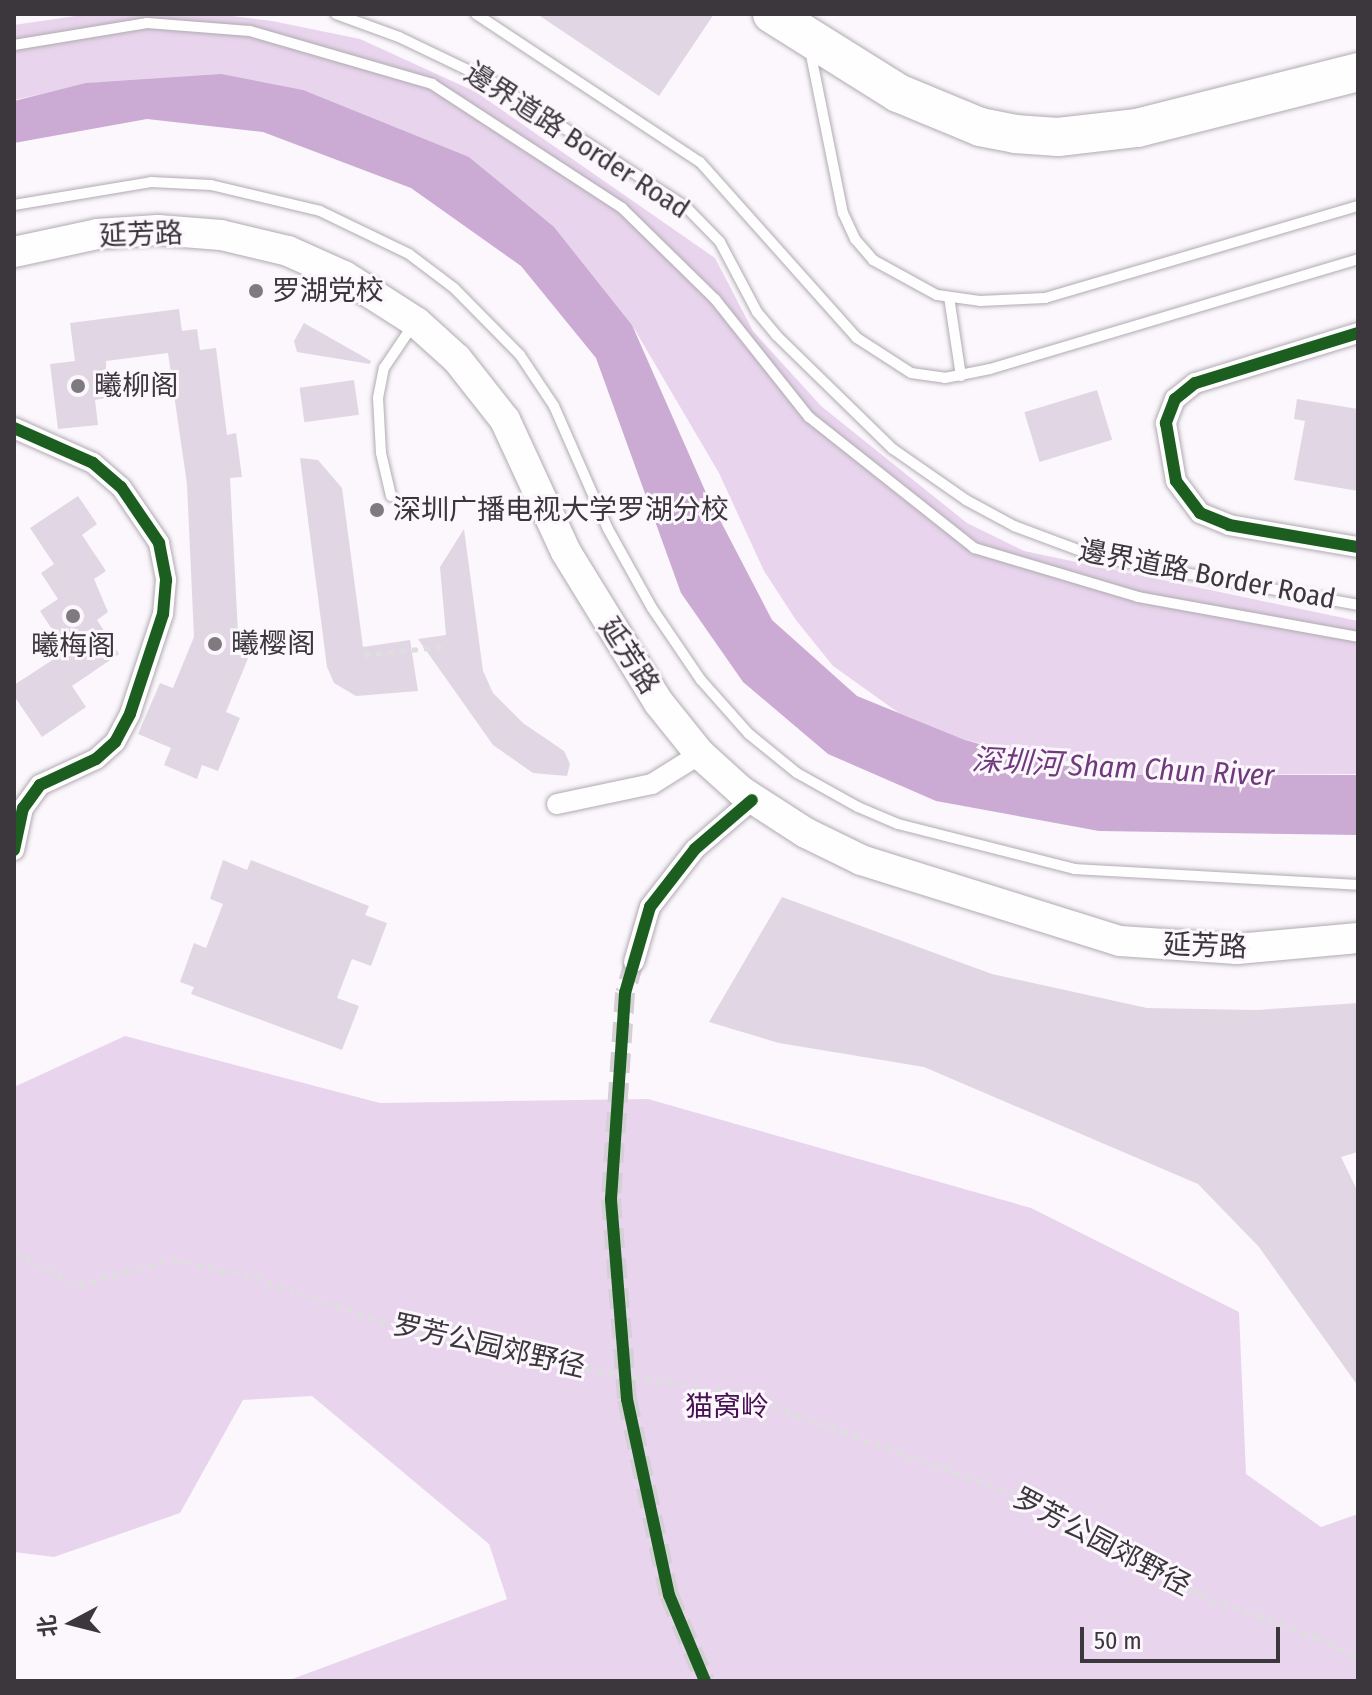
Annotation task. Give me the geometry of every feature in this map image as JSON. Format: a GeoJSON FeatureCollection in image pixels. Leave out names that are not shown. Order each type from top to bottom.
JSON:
{"type":"FeatureCollection","features":[{"type":"Feature","properties":{"kind":"highway"},"geometry":{"type":"LineString","coordinates":[[772,14],[898,93],[980,127],[1015,134],[1058,137],[1137,128],[1358,72]]}},
{"type":"Feature","properties":{"kind":"main road","name":"延芳路"},"geometry":{"type":"LineString","coordinates":[[14,252],[97,234],[158,230],[221,235],[288,251],[344,276],[416,322],[457,359],[505,420],[566,552],[605,618],[700,754],[752,800],[861,860],[1120,941],[1237,949],[1358,938]]}},
{"type":"Feature","properties":{"kind":"street"},"geometry":{"type":"LineString","coordinates":[[1358,333],[1195,383],[1170,409],[1166,438],[1176,481],[1200,513],[1229,525],[1358,547]]}},
{"type":"Feature","properties":{"kind":"street"},"geometry":{"type":"LineString","coordinates":[[14,428],[93,463],[121,487],[159,543],[166,580],[163,614],[130,714],[115,742],[96,759],[40,785],[23,808],[14,850]]}},
{"type":"Feature","properties":{"kind":"street"},"geometry":{"type":"LineString","coordinates":[[557,804],[652,784],[700,754]]}},
{"type":"Feature","properties":{"kind":"street"},"geometry":{"type":"LineString","coordinates":[[634,962],[650,907],[695,849],[752,800]]}},
{"type":"Feature","properties":{"kind":"lane","name":"邊界道路 Border Road"},"geometry":{"type":"LineString","coordinates":[[336,14],[399,37],[493,82],[685,206],[720,242],[757,312],[776,335],[893,449],[966,500],[1014,526],[1097,557],[1358,605]]}},
{"type":"Feature","properties":{"kind":"lane"},"geometry":{"type":"LineString","coordinates":[[476,14],[700,162],[875,354],[911,373],[961,376],[1358,259]]}},
{"type":"Feature","properties":{"kind":"lane"},"geometry":{"type":"LineString","coordinates":[[14,45],[147,23],[250,31],[432,84],[622,208],[715,299],[809,417],[974,548],[1138,597],[1358,637]]}},
{"type":"Feature","properties":{"kind":"lane"},"geometry":{"type":"LineString","coordinates":[[808,38],[841,201],[855,239],[873,260],[903,280],[949,297],[980,301],[1045,298],[1358,206]]}},
{"type":"Feature","properties":{"kind":"lane"},"geometry":{"type":"LineString","coordinates":[[14,205],[137,183],[211,185],[320,211],[409,254],[454,288],[520,355],[554,406],[608,529],[652,608],[701,680],[749,734],[797,773],[858,807],[898,824],[1074,869],[1358,885]]}},
{"type":"Feature","properties":{"kind":"lane"},"geometry":{"type":"LineString","coordinates":[[949,297],[961,376]]}},
{"type":"Feature","properties":{"kind":"lane"},"geometry":{"type":"LineString","coordinates":[[391,496],[381,453],[378,398],[384,368],[416,322]]}},
{"type":"Feature","properties":{"kind":"path"},"geometry":{"type":"LineString","coordinates":[[364,655],[447,646]]}},
{"type":"Feature","properties":{"kind":"path"},"geometry":{"type":"LineString","coordinates":[[625,1353],[628,1399]]}},
{"type":"Feature","properties":{"kind":"green space"},"geometry":{"type":"Polygon","coordinates":[[[89,14],[216,14],[272,21],[360,39],[476,92],[715,258],[753,331],[821,406],[967,523],[1024,551],[1358,621],[1358,774],[1132,775],[965,740],[899,713],[833,666],[796,620],[764,571],[719,473],[632,325],[556,230],[469,157],[97,82],[14,100],[14,25],[89,14]]]}},
{"type":"Feature","properties":{"kind":"green space","name":"猫窝岭"},"geometry":{"type":"Polygon","coordinates":[[[125,1036],[380,1103],[648,1099],[1031,1208],[1239,1312],[1246,1474],[1321,1527],[1358,1514],[1358,1681],[287,1681],[507,1599],[489,1544],[312,1396],[243,1400],[180,1513],[54,1557],[14,1552],[14,1087],[125,1036]]]}},
{"type":"Feature","properties":{"kind":"shaded area"},"geometry":{"type":"Polygon","coordinates":[[[221,74],[303,90],[469,157],[554,227],[632,325],[707,495],[772,620],[857,696],[965,740],[1053,764],[1132,775],[1358,775],[1358,835],[1099,831],[936,801],[828,754],[743,682],[681,593],[596,358],[521,266],[411,188],[263,132],[147,119],[14,143],[14,101],[86,83],[221,74]]]}},
{"type":"Feature","properties":{"kind":"building"},"geometry":{"type":"Polygon","coordinates":[[[537,14],[714,14],[659,96],[537,14]]]}},
{"type":"Feature","properties":{"kind":"building"},"geometry":{"type":"Polygon","coordinates":[[[179,309],[182,331],[197,329],[200,350],[216,348],[227,435],[236,433],[242,477],[230,478],[239,652],[249,656],[226,712],[240,718],[218,771],[202,765],[197,779],[164,765],[171,748],[138,734],[160,683],[173,688],[194,637],[187,484],[168,353],[106,361],[106,398],[95,400],[98,425],[58,429],[50,364],[75,361],[70,323],[179,309]]]}},
{"type":"Feature","properties":{"kind":"building"},"geometry":{"type":"Polygon","coordinates":[[[304,323],[371,361],[370,364],[297,352],[294,341],[304,323]]]}},
{"type":"Feature","properties":{"kind":"building"},"geometry":{"type":"Polygon","coordinates":[[[354,380],[359,415],[304,422],[300,388],[354,380]]]}},
{"type":"Feature","properties":{"kind":"building"},"geometry":{"type":"Polygon","coordinates":[[[1097,390],[1112,440],[1040,462],[1024,412],[1097,390]]]}},
{"type":"Feature","properties":{"kind":"building"},"geometry":{"type":"Polygon","coordinates":[[[1297,399],[1358,409],[1358,491],[1294,480],[1305,421],[1294,419],[1297,399]]]}},
{"type":"Feature","properties":{"kind":"building"},"geometry":{"type":"Polygon","coordinates":[[[300,458],[318,460],[342,488],[363,647],[410,640],[418,691],[356,696],[334,683],[327,667],[300,458]]]}},
{"type":"Feature","properties":{"kind":"building","name":"曦梅阁"},"geometry":{"type":"Polygon","coordinates":[[[78,496],[97,524],[82,535],[106,571],[94,579],[108,612],[97,620],[119,654],[72,686],[86,707],[42,737],[14,696],[14,685],[54,659],[49,651],[61,643],[40,611],[58,599],[41,573],[54,564],[30,528],[78,496]]]}},
{"type":"Feature","properties":{"kind":"building"},"geometry":{"type":"Polygon","coordinates":[[[464,529],[483,671],[493,693],[523,723],[564,751],[570,764],[567,776],[533,773],[493,745],[418,639],[446,635],[440,567],[464,529]]]}},
{"type":"Feature","properties":{"kind":"building"},"geometry":{"type":"Polygon","coordinates":[[[223,860],[247,870],[251,860],[369,906],[365,915],[387,923],[371,966],[352,959],[337,998],[359,1006],[342,1050],[191,994],[194,987],[180,982],[194,943],[206,948],[223,904],[210,899],[223,860]]]}},
{"type":"Feature","properties":{"kind":"building"},"geometry":{"type":"Polygon","coordinates":[[[782,897],[992,974],[1147,1008],[1257,1010],[1358,1003],[1358,1152],[1341,1157],[1358,1192],[1358,1386],[1259,1247],[1198,1184],[924,1067],[779,1043],[709,1022],[782,897]]]}},
{"type":"Feature","properties":{"kind":"tunnel"},"geometry":{"type":"LineString","coordinates":[[634,962],[625,993],[611,1199],[627,1399],[669,1595],[705,1681]]}},
{"type":"Feature","properties":{"kind":"cycle path"},"geometry":{"type":"LineString","coordinates":[[1358,333],[1195,383],[1175,399],[1166,423],[1176,481],[1200,513],[1229,525],[1358,547]]}},
{"type":"Feature","properties":{"kind":"cycle path"},"geometry":{"type":"LineString","coordinates":[[14,428],[93,463],[121,487],[159,543],[166,580],[163,614],[130,714],[115,742],[96,759],[40,785],[23,808],[14,850]]}},
{"type":"Feature","properties":{"kind":"cycle path"},"geometry":{"type":"LineString","coordinates":[[705,1681],[669,1595],[627,1399],[611,1199],[625,993],[650,907],[695,849],[752,800]]}},
{"type":"Feature","properties":{"kind":"place","name":"罗湖党校"},"geometry":{"type":"Point","coordinates":[256,291]}},
{"type":"Feature","properties":{"kind":"place","name":"曦柳阁"},"geometry":{"type":"Point","coordinates":[78,386]}},
{"type":"Feature","properties":{"kind":"place","name":"深圳广播电视大学罗湖分校"},"geometry":{"type":"Point","coordinates":[377,510]}},
{"type":"Feature","properties":{"kind":"place","name":"曦梅阁"},"geometry":{"type":"Point","coordinates":[73,616]}},
{"type":"Feature","properties":{"kind":"place","name":"曦樱阁"},"geometry":{"type":"Point","coordinates":[215,644]}},
{"type":"Feature","properties":{"kind":"water label","name":"深圳河 Sham Chun River"},"geometry":{"type":"Point","coordinates":[1123,768]}}]}
